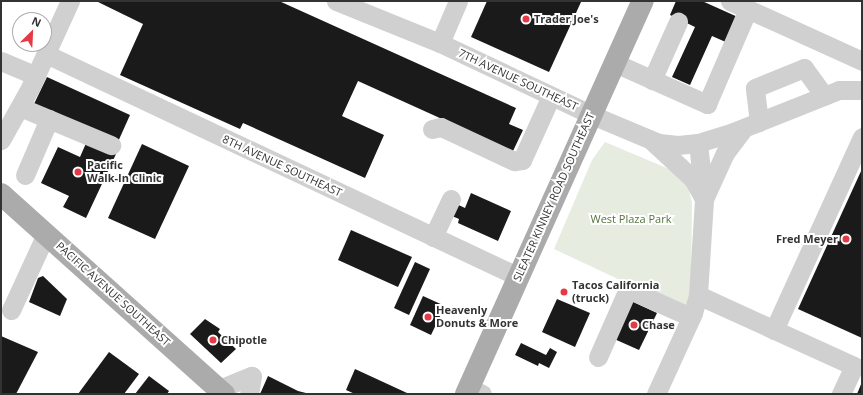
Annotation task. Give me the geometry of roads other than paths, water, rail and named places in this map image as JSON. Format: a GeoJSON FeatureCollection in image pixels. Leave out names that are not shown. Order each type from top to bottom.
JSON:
{"type":"FeatureCollection","features":[{"type":"Feature","properties":{"kind":"main road","name":"SLEATER KINNEY ROAD SOUTHEAST"},"geometry":{"type":"LineString","coordinates":[[472,392],[518,277],[643,1]]}},
{"type":"Feature","properties":{"kind":"main road","name":"PACIFIC AVENUE SOUTHEAST"},"geometry":{"type":"LineString","coordinates":[[1,194],[222,391]]}},
{"type":"Feature","properties":{"kind":"street"},"geometry":{"type":"LineString","coordinates":[[1,140],[36,76],[70,1]]}},
{"type":"Feature","properties":{"kind":"street","name":"7TH AVENUE SOUTHEAST"},"geometry":{"type":"LineString","coordinates":[[336,1],[440,43],[592,115],[649,139],[678,146],[698,143],[752,125],[824,96],[851,88],[862,90]]}},
{"type":"Feature","properties":{"kind":"street"},"geometry":{"type":"LineString","coordinates":[[440,43],[459,2]]}},
{"type":"Feature","properties":{"kind":"street"},"geometry":{"type":"LineString","coordinates":[[615,63],[707,104],[737,4],[862,62]]}},
{"type":"Feature","properties":{"kind":"street"},"geometry":{"type":"LineString","coordinates":[[652,80],[678,22]]}},
{"type":"Feature","properties":{"kind":"street","name":"8TH AVENUE SOUTHEAST"},"geometry":{"type":"LineString","coordinates":[[46,54],[518,277]]}},
{"type":"Feature","properties":{"kind":"street"},"geometry":{"type":"LineString","coordinates":[[2,64],[36,76]]}},
{"type":"Feature","properties":{"kind":"street"},"geometry":{"type":"LineString","coordinates":[[704,199],[719,164],[752,125],[755,88],[804,68],[824,96]]}},
{"type":"Feature","properties":{"kind":"street"},"geometry":{"type":"LineString","coordinates":[[432,129],[441,127],[514,161],[522,160],[551,96]]}},
{"type":"Feature","properties":{"kind":"street"},"geometry":{"type":"LineString","coordinates":[[20,107],[111,145]]}},
{"type":"Feature","properties":{"kind":"street"},"geometry":{"type":"LineString","coordinates":[[25,175],[49,119]]}},
{"type":"Feature","properties":{"kind":"street"},"geometry":{"type":"LineString","coordinates":[[774,330],[862,137]]}},
{"type":"Feature","properties":{"kind":"street"},"geometry":{"type":"LineString","coordinates":[[649,139],[693,180],[704,199]]}},
{"type":"Feature","properties":{"kind":"street"},"geometry":{"type":"LineString","coordinates":[[656,394],[691,318],[698,295],[704,199],[698,143]]}},
{"type":"Feature","properties":{"kind":"street"},"geometry":{"type":"LineString","coordinates":[[433,237],[451,199]]}},
{"type":"Feature","properties":{"kind":"street"},"geometry":{"type":"LineString","coordinates":[[11,310],[46,234]]}},
{"type":"Feature","properties":{"kind":"street"},"geometry":{"type":"LineString","coordinates":[[598,357],[628,289],[691,318]]}},
{"type":"Feature","properties":{"kind":"street"},"geometry":{"type":"LineString","coordinates":[[698,295],[854,366],[841,394]]}},
{"type":"Feature","properties":{"kind":"street"},"geometry":{"type":"LineString","coordinates":[[222,391],[252,376],[249,394]]}},
{"type":"Feature","properties":{"kind":"place","name":"Trader Joe's"},"geometry":{"type":"Point","coordinates":[526,19]}},
{"type":"Feature","properties":{"kind":"place","name":"Pacific Walk-In Clinic"},"geometry":{"type":"Point","coordinates":[78,172]}},
{"type":"Feature","properties":{"kind":"place","name":"Fred Meyer"},"geometry":{"type":"Point","coordinates":[846,239]}},
{"type":"Feature","properties":{"kind":"place","name":"Tacos California (truck)"},"geometry":{"type":"Point","coordinates":[564,292]}},
{"type":"Feature","properties":{"kind":"place","name":"Heavenly Donuts & More"},"geometry":{"type":"Point","coordinates":[428,317]}},
{"type":"Feature","properties":{"kind":"place","name":"Chase"},"geometry":{"type":"Point","coordinates":[634,325]}},
{"type":"Feature","properties":{"kind":"place","name":"Chipotle"},"geometry":{"type":"Point","coordinates":[213,340]}},
{"type":"Feature","properties":{"kind":"park label","name":"West Plaza Park"},"geometry":{"type":"Point","coordinates":[631,219]}}]}
